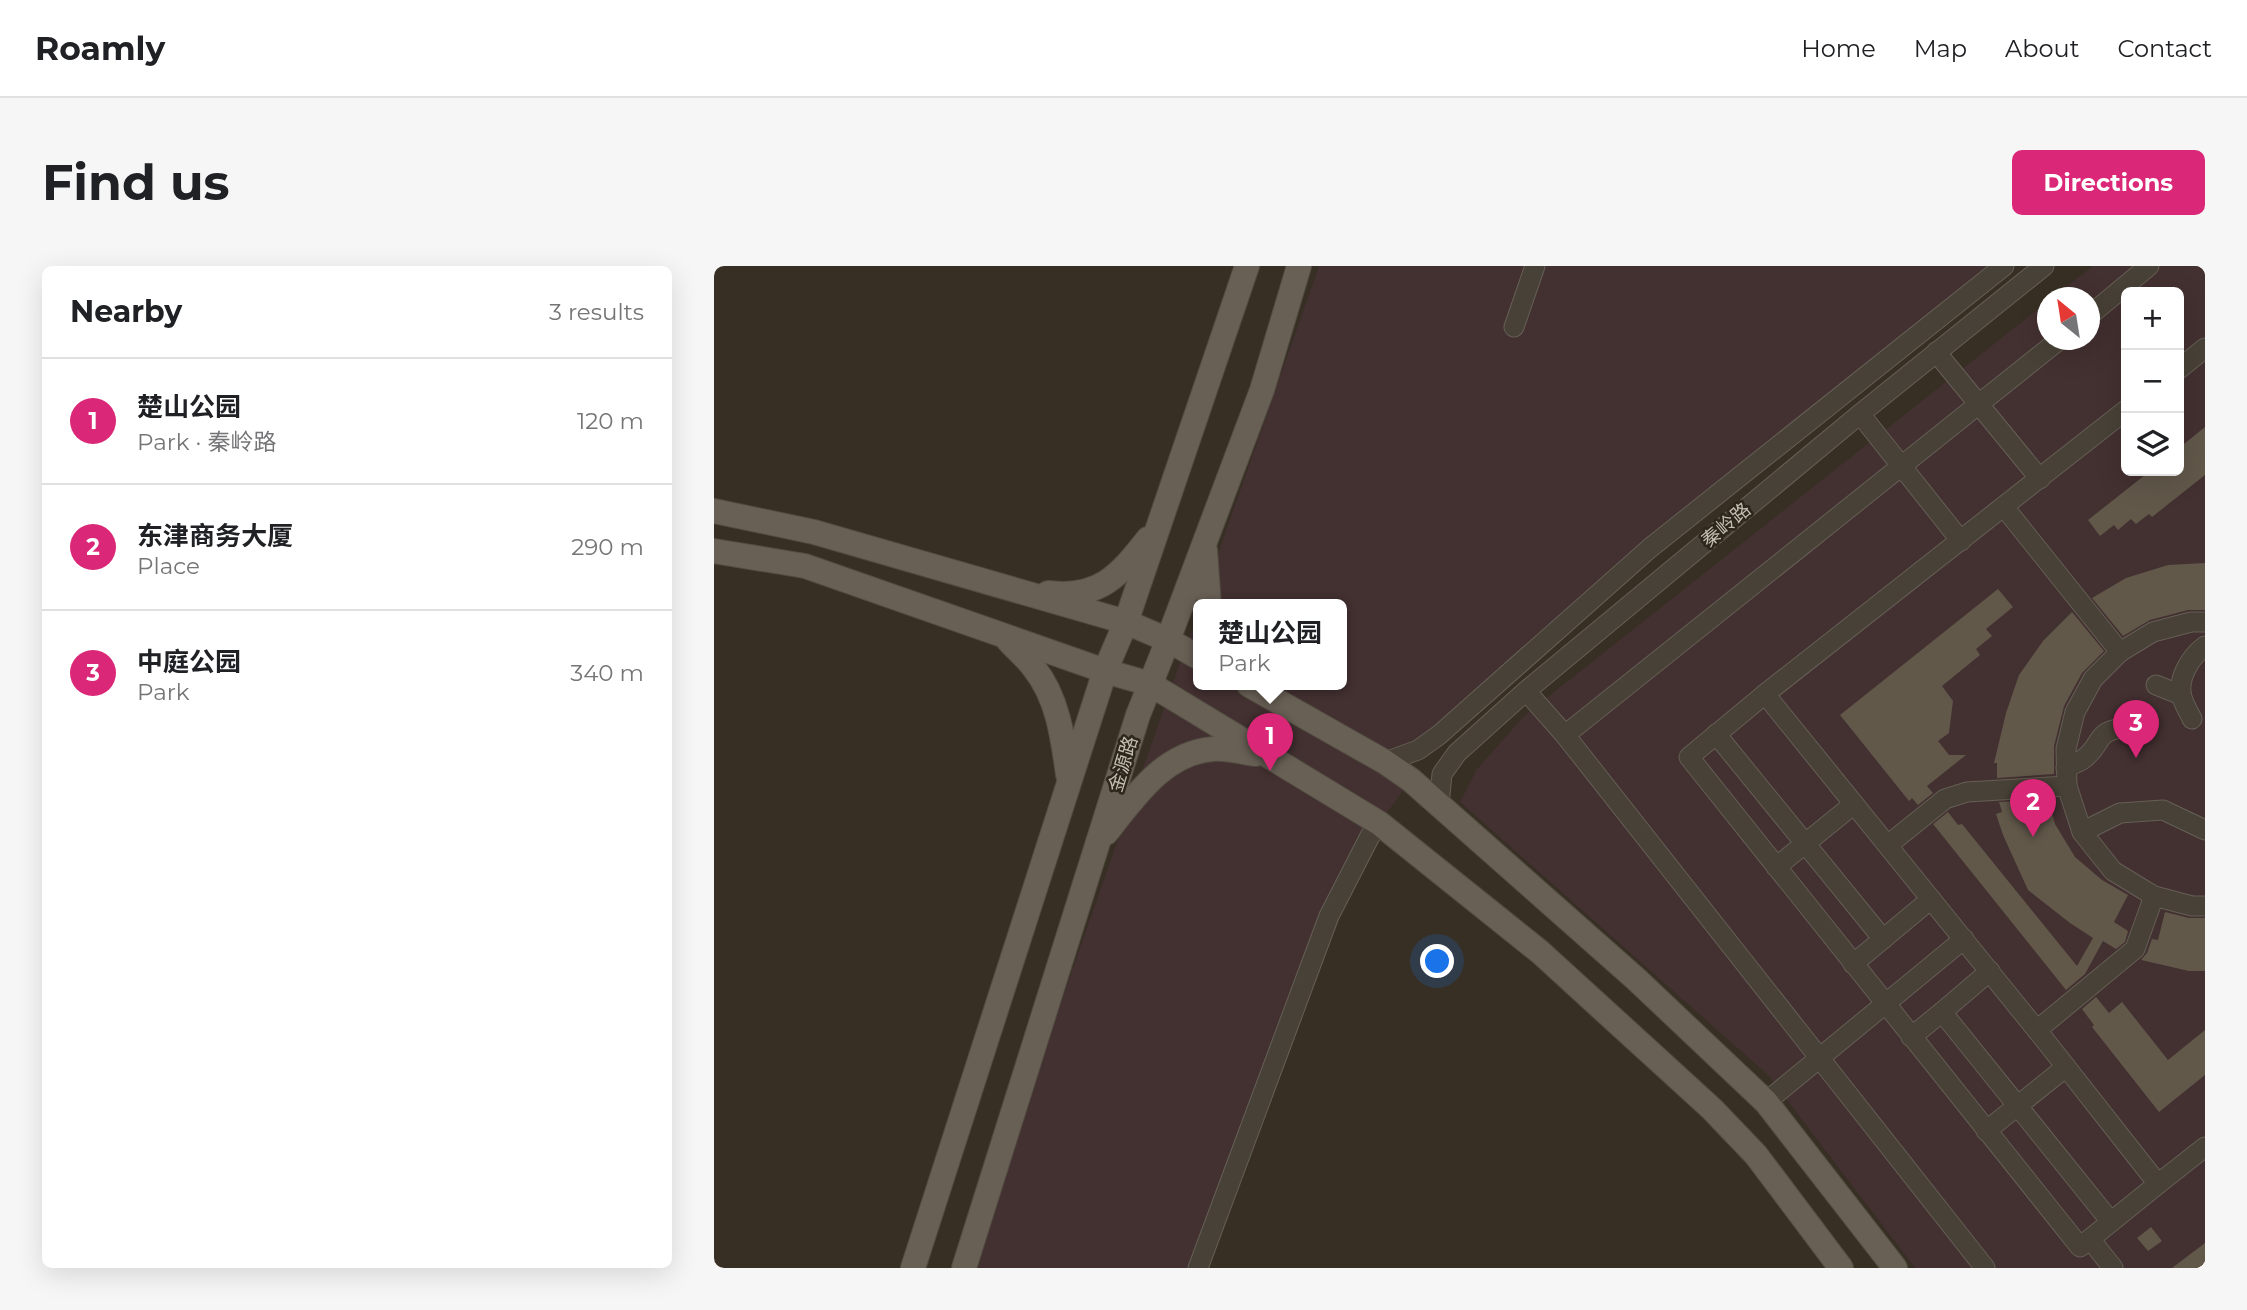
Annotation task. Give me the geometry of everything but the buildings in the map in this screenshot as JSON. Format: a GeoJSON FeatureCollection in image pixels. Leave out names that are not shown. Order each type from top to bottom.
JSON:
{"type":"FeatureCollection","features":[{"type":"Feature","properties":{"kind":"main road"},"geometry":{"type":"LineString","coordinates":[[913,1268],[1105,671],[1126,622],[1247,266]]}},
{"type":"Feature","properties":{"kind":"main road","name":"金源路"},"geometry":{"type":"LineString","coordinates":[[964,1268],[1138,715],[1262,390],[1298,266]]}},
{"type":"Feature","properties":{"kind":"main road"},"geometry":{"type":"LineString","coordinates":[[714,511],[814,532],[1126,622],[1193,654]]}},
{"type":"Feature","properties":{"kind":"main road"},"geometry":{"type":"LineString","coordinates":[[1006,588],[1054,593],[1093,590],[1124,571],[1159,525]]}},
{"type":"Feature","properties":{"kind":"main road"},"geometry":{"type":"LineString","coordinates":[[1205,542],[1209,599]]}},
{"type":"Feature","properties":{"kind":"main road"},"geometry":{"type":"LineString","coordinates":[[714,551],[805,566],[1105,671],[1150,684],[1379,823],[1540,952],[1712,1109],[1756,1155],[1842,1268]]}},
{"type":"Feature","properties":{"kind":"main road"},"geometry":{"type":"LineString","coordinates":[[1002,635],[1034,667],[1047,687],[1058,716],[1069,785]]}},
{"type":"Feature","properties":{"kind":"main road"},"geometry":{"type":"LineString","coordinates":[[1258,690],[1385,762],[1411,780],[1636,979],[1766,1102],[1895,1268]]}},
{"type":"Feature","properties":{"kind":"main road"},"geometry":{"type":"LineString","coordinates":[[1097,845],[1148,780],[1185,756],[1213,749],[1265,755]]}},
{"type":"Feature","properties":{"kind":"street"},"geometry":{"type":"LineString","coordinates":[[1514,327],[1535,266]]}},
{"type":"Feature","properties":{"kind":"street","name":"秦岭路"},"geometry":{"type":"LineString","coordinates":[[1385,762],[1418,750],[1439,735],[1650,548],[2004,266]]}},
{"type":"Feature","properties":{"kind":"street","name":"秦岭路"},"geometry":{"type":"LineString","coordinates":[[1439,805],[1442,774],[1457,753],[1526,691],[1860,414],[2044,266]]}},
{"type":"Feature","properties":{"kind":"street"},"geometry":{"type":"LineString","coordinates":[[2100,307],[2150,266]]}},
{"type":"Feature","properties":{"kind":"street"},"geometry":{"type":"LineString","coordinates":[[2184,365],[2205,348]]}},
{"type":"Feature","properties":{"kind":"street"},"geometry":{"type":"LineString","coordinates":[[1565,736],[2047,350]]}},
{"type":"Feature","properties":{"kind":"street"},"geometry":{"type":"LineString","coordinates":[[1936,352],[2040,479]]}},
{"type":"Feature","properties":{"kind":"street"},"geometry":{"type":"LineString","coordinates":[[2122,413],[1689,757],[2080,1247],[2205,1147]]}},
{"type":"Feature","properties":{"kind":"street"},"geometry":{"type":"LineString","coordinates":[[1860,414],[1961,541]]}},
{"type":"Feature","properties":{"kind":"street"},"geometry":{"type":"LineString","coordinates":[[2004,507],[2120,652]]}},
{"type":"Feature","properties":{"kind":"street"},"geometry":{"type":"LineString","coordinates":[[2205,622],[2191,622],[2153,632],[2120,652],[2094,679],[2075,712],[2066,749],[2067,777],[2082,832],[2112,871],[2154,896],[2192,906],[2205,906]]}},
{"type":"Feature","properties":{"kind":"street"},"geometry":{"type":"LineString","coordinates":[[2192,719],[2181,695],[2183,675],[2192,658],[2205,646]]}},
{"type":"Feature","properties":{"kind":"street"},"geometry":{"type":"LineString","coordinates":[[2156,685],[2181,695]]}},
{"type":"Feature","properties":{"kind":"street"},"geometry":{"type":"LineString","coordinates":[[1526,691],[1565,736],[1985,1268]]}},
{"type":"Feature","properties":{"kind":"street"},"geometry":{"type":"LineString","coordinates":[[1765,694],[1990,971],[2158,1184]]}},
{"type":"Feature","properties":{"kind":"street"},"geometry":{"type":"LineString","coordinates":[[1888,845],[1945,799],[1966,792],[2067,777],[2102,735],[2114,729],[2131,727]]}},
{"type":"Feature","properties":{"kind":"street"},"geometry":{"type":"LineString","coordinates":[[1716,734],[1882,939]]}},
{"type":"Feature","properties":{"kind":"street"},"geometry":{"type":"LineString","coordinates":[[1776,867],[1854,804]]}},
{"type":"Feature","properties":{"kind":"street"},"geometry":{"type":"LineString","coordinates":[[2082,832],[2120,813],[2163,810],[2205,830]]}},
{"type":"Feature","properties":{"kind":"street"},"geometry":{"type":"LineString","coordinates":[[1198,1268],[1329,916],[1379,823]]}},
{"type":"Feature","properties":{"kind":"street"},"geometry":{"type":"LineString","coordinates":[[2037,1030],[2135,949],[2154,896]]}},
{"type":"Feature","properties":{"kind":"street"},"geometry":{"type":"LineString","coordinates":[[1853,964],[1931,899]]}},
{"type":"Feature","properties":{"kind":"street"},"geometry":{"type":"LineString","coordinates":[[1766,1102],[1964,939]]}},
{"type":"Feature","properties":{"kind":"street"},"geometry":{"type":"LineString","coordinates":[[1911,1037],[1990,971]]}},
{"type":"Feature","properties":{"kind":"street"},"geometry":{"type":"LineString","coordinates":[[1942,1012],[2111,1222]]}},
{"type":"Feature","properties":{"kind":"street"},"geometry":{"type":"LineString","coordinates":[[1986,1131],[2066,1067]]}},
{"type":"Feature","properties":{"kind":"street"},"geometry":{"type":"LineString","coordinates":[[2090,1239],[2113,1268]]}},
{"type":"Feature","properties":{"kind":"shaded area"},"geometry":{"type":"Polygon","coordinates":[[[1319,266],[2004,266],[1439,735],[1386,762],[1411,780],[1370,836],[1198,1268],[968,1268],[1193,625],[1193,690],[1347,690],[1347,599],[1202,599],[1319,266]]]}},
{"type":"Feature","properties":{"kind":"shaded area"},"geometry":{"type":"Polygon","coordinates":[[[2093,266],[2205,266],[2205,1268],[1915,1268],[1768,1075],[1460,802],[1477,769],[1525,715],[2037,310],[2037,350],[2100,350],[2100,287],[2066,287],[2093,266]]]}},
{"type":"Feature","properties":{"kind":"place","name":"中庭公园"},"geometry":{"type":"Point","coordinates":[2136,758]}},
{"type":"Feature","properties":{"kind":"place","name":"楚山公园"},"geometry":{"type":"Point","coordinates":[1270,771]}},
{"type":"Feature","properties":{"kind":"place","name":"东津商务大厦"},"geometry":{"type":"Point","coordinates":[2033,837]}}]}
